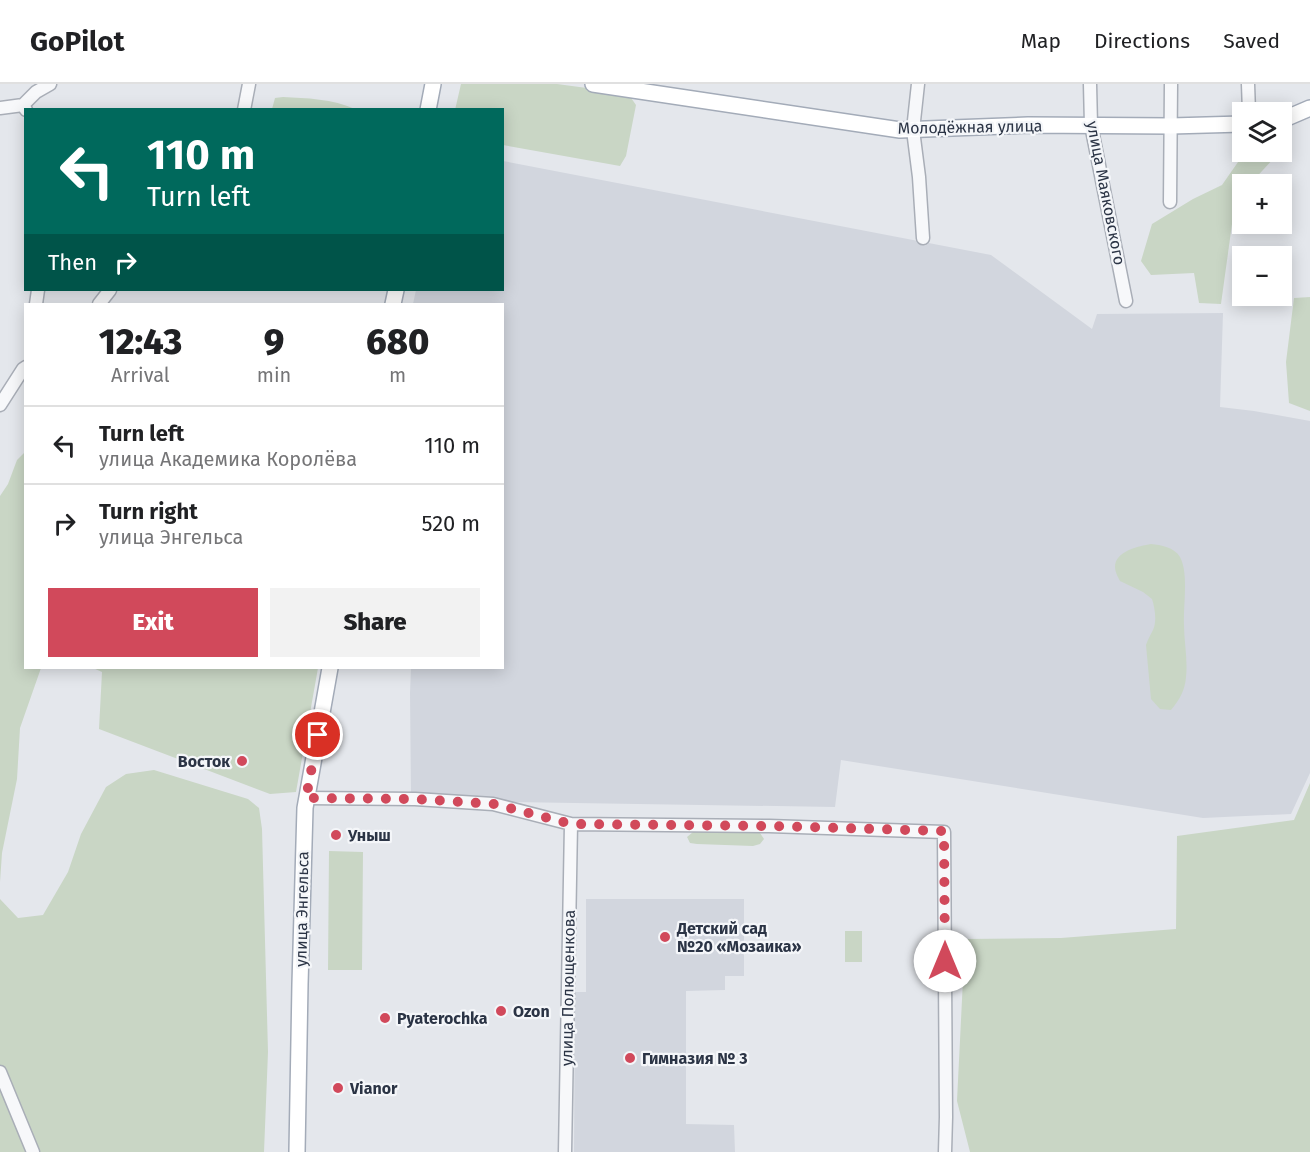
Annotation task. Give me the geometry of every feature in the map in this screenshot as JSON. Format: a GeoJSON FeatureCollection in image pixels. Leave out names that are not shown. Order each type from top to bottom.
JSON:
{"type":"FeatureCollection","features":[{"type":"Feature","properties":{"kind":"main road"},"geometry":{"type":"LineString","coordinates":[[428,108],[433,84]]}},
{"type":"Feature","properties":{"kind":"main road","name":"Молодёжная улица"},"geometry":{"type":"LineString","coordinates":[[593,84],[659,89],[889,128],[913,130],[1028,125],[1232,124]]}},
{"type":"Feature","properties":{"kind":"main road"},"geometry":{"type":"LineString","coordinates":[[1292,116],[1310,108]]}},
{"type":"Feature","properties":{"kind":"main road","name":"улица Энгельса"},"geometry":{"type":"LineString","coordinates":[[297,1152],[306,798],[330,669]]}},
{"type":"Feature","properties":{"kind":"street"},"geometry":{"type":"LineString","coordinates":[[0,108],[25,107],[36,92],[50,84]]}},
{"type":"Feature","properties":{"kind":"street"},"geometry":{"type":"LineString","coordinates":[[244,108],[249,84]]}},
{"type":"Feature","properties":{"kind":"street"},"geometry":{"type":"LineString","coordinates":[[918,84],[913,130],[923,238]]}},
{"type":"Feature","properties":{"kind":"street","name":"улица Маяковского"},"geometry":{"type":"LineString","coordinates":[[1090,84],[1091,125],[1126,301]]}},
{"type":"Feature","properties":{"kind":"street"},"geometry":{"type":"LineString","coordinates":[[1170,202],[1171,84]]}},
{"type":"Feature","properties":{"kind":"street"},"geometry":{"type":"LineString","coordinates":[[1248,84],[1249,102]]}},
{"type":"Feature","properties":{"kind":"street"},"geometry":{"type":"LineString","coordinates":[[100,303],[109,291]]}},
{"type":"Feature","properties":{"kind":"street"},"geometry":{"type":"LineString","coordinates":[[0,405],[24,368]]}},
{"type":"Feature","properties":{"kind":"street"},"geometry":{"type":"LineString","coordinates":[[306,798],[415,799],[494,804],[571,824],[944,831],[945,1152]]}},
{"type":"Feature","properties":{"kind":"street","name":"улица Полющенкова"},"geometry":{"type":"LineString","coordinates":[[565,1152],[571,824]]}},
{"type":"Feature","properties":{"kind":"street"},"geometry":{"type":"LineString","coordinates":[[0,1072],[33,1152]]}},
{"type":"Feature","properties":{"kind":"shaded area"},"geometry":{"type":"Polygon","coordinates":[[[504,161],[991,255],[1092,329],[1097,314],[1223,313],[1220,407],[1310,421],[1310,773],[1291,814],[1203,818],[841,760],[835,807],[512,802],[411,795],[411,669],[504,669],[504,303],[413,303],[416,291],[504,291],[504,161]]]}},
{"type":"Feature","properties":{"kind":"shaded area"},"geometry":{"type":"Polygon","coordinates":[[[586,899],[744,899],[744,976],[725,976],[725,990],[686,991],[686,1124],[734,1125],[735,1152],[574,1152],[575,992],[586,992],[586,899]]]}},
{"type":"Feature","properties":{"kind":"green space"},"geometry":{"type":"Polygon","coordinates":[[[461,84],[557,84],[624,93],[629,95],[636,105],[626,156],[620,166],[504,145],[504,108],[455,108],[461,84]]]}},
{"type":"Feature","properties":{"kind":"green space"},"geometry":{"type":"Polygon","coordinates":[[[275,98],[329,101],[352,108],[272,108],[275,98]]]}},
{"type":"Feature","properties":{"kind":"green space"},"geometry":{"type":"Polygon","coordinates":[[[1238,162],[1270,162],[1259,174],[1232,174],[1232,224],[1221,304],[1199,303],[1194,273],[1151,275],[1141,261],[1152,224],[1193,199],[1222,185],[1238,162]]]}},
{"type":"Feature","properties":{"kind":"green space"},"geometry":{"type":"Polygon","coordinates":[[[1310,297],[1310,411],[1289,403],[1286,362],[1294,298],[1310,297]]]}},
{"type":"Feature","properties":{"kind":"green space"},"geometry":{"type":"Polygon","coordinates":[[[24,453],[24,669],[41,669],[20,728],[17,779],[2,853],[0,882],[0,496],[8,484],[17,460],[24,453]]]}},
{"type":"Feature","properties":{"kind":"green space"},"geometry":{"type":"Polygon","coordinates":[[[1151,544],[1174,551],[1180,557],[1184,572],[1186,677],[1182,694],[1171,710],[1160,709],[1151,699],[1146,645],[1155,623],[1152,599],[1120,581],[1115,569],[1116,562],[1123,553],[1151,544]]]}},
{"type":"Feature","properties":{"kind":"green space","name":"Восток"},"geometry":{"type":"Polygon","coordinates":[[[95,669],[318,669],[296,792],[270,794],[99,729],[102,672],[95,669]]]}},
{"type":"Feature","properties":{"kind":"green space"},"geometry":{"type":"Polygon","coordinates":[[[154,770],[248,799],[259,808],[262,829],[268,1052],[264,1152],[0,1152],[0,899],[18,918],[43,915],[68,872],[81,834],[106,787],[126,774],[154,770]]]}},
{"type":"Feature","properties":{"kind":"green space"},"geometry":{"type":"Polygon","coordinates":[[[1310,783],[1310,1152],[970,1152],[957,1101],[965,939],[1061,938],[1176,929],[1177,836],[1294,820],[1310,783]]]}},
{"type":"Feature","properties":{"kind":"green space"},"geometry":{"type":"Polygon","coordinates":[[[754,830],[764,839],[760,844],[753,846],[697,844],[690,843],[687,837],[693,832],[754,830]]]}},
{"type":"Feature","properties":{"kind":"green space"},"geometry":{"type":"Polygon","coordinates":[[[329,851],[363,852],[362,970],[328,970],[329,851]]]}},
{"type":"Feature","properties":{"kind":"green space"},"geometry":{"type":"Polygon","coordinates":[[[845,931],[862,931],[862,962],[845,962],[845,931]]]}},
{"type":"Feature","properties":{"kind":"place","name":"Восток"},"geometry":{"type":"Point","coordinates":[242,761]}},
{"type":"Feature","properties":{"kind":"place","name":"Уныш"},"geometry":{"type":"Point","coordinates":[336,835]}},
{"type":"Feature","properties":{"kind":"place","name":"Детский сад №20 «Мозаика»"},"geometry":{"type":"Point","coordinates":[665,937]}},
{"type":"Feature","properties":{"kind":"place","name":"Ozon"},"geometry":{"type":"Point","coordinates":[501,1011]}},
{"type":"Feature","properties":{"kind":"place","name":"Pyaterochka"},"geometry":{"type":"Point","coordinates":[385,1018]}},
{"type":"Feature","properties":{"kind":"place","name":"Гимназия № 3"},"geometry":{"type":"Point","coordinates":[630,1058]}},
{"type":"Feature","properties":{"kind":"place","name":"Vianor"},"geometry":{"type":"Point","coordinates":[338,1088]}},
{"type":"Feature","properties":{"kind":"route"},"geometry":{"type":"LineString","coordinates":[[318,735],[306,798],[415,799],[494,804],[571,824],[944,831],[945,961]]}}]}
